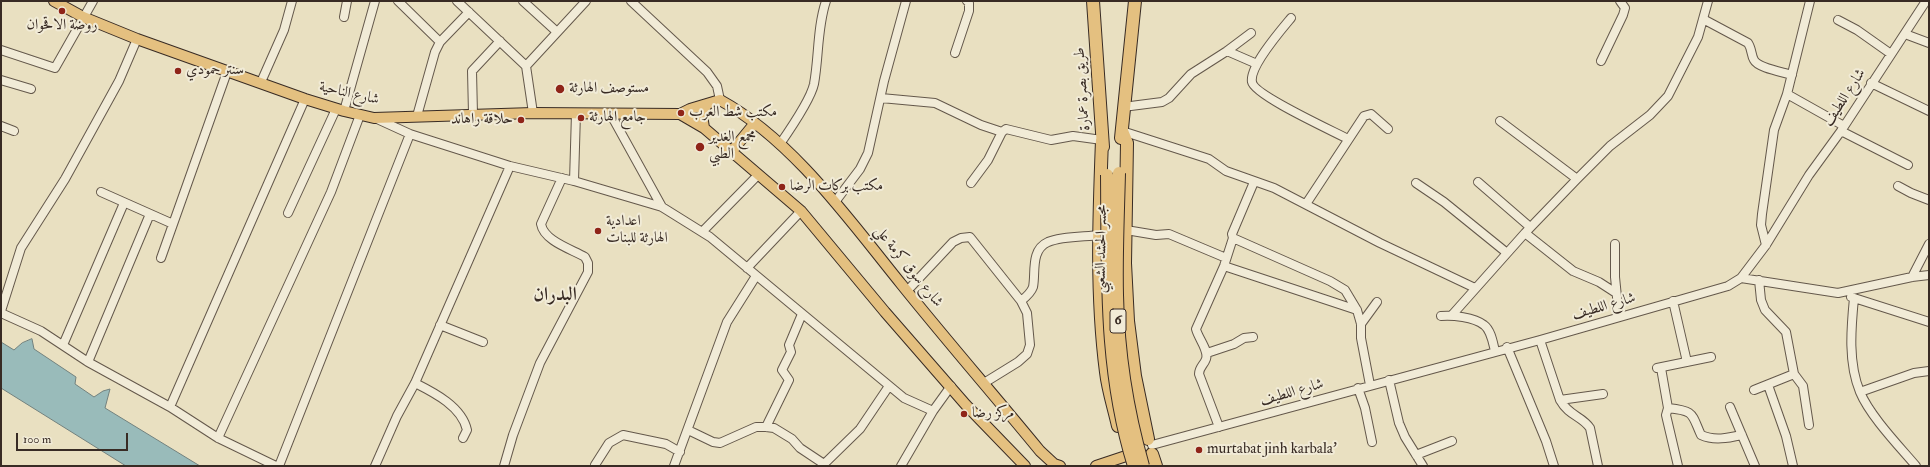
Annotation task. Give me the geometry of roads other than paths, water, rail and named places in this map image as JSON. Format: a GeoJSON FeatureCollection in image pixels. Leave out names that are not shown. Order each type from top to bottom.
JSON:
{"type":"FeatureCollection","features":[{"type":"Feature","properties":{"kind":"highway","name":"طريق بصرة عمارة"},"geometry":{"type":"LineString","coordinates":[[1093,1],[1102,140],[1113,174]]}},
{"type":"Feature","properties":{"kind":"highway","name":"6"},"geometry":{"type":"LineString","coordinates":[[1129,459],[1119,407],[1109,327],[1113,174],[1122,131],[1123,107],[1131,48],[1135,1]]}},
{"type":"Feature","properties":{"kind":"highway"},"geometry":{"type":"LineString","coordinates":[[1122,131],[1127,143],[1125,262],[1128,321],[1135,376],[1156,466]]}},
{"type":"Feature","properties":{"kind":"highway"},"geometry":{"type":"LineString","coordinates":[[1102,140],[1100,295],[1106,373],[1122,438],[1129,459]]}},
{"type":"Feature","properties":{"kind":"highway","name":"مجسر الحشد الشعبي"},"geometry":{"type":"LineString","coordinates":[[1113,174],[1116,295],[1121,356],[1128,405],[1143,466]]}},
{"type":"Feature","properties":{"kind":"main road","name":"شارع الناحية"},"geometry":{"type":"LineString","coordinates":[[54,1],[83,17],[137,39],[227,72],[261,82],[305,99],[340,110],[374,118],[533,113],[680,114]]}},
{"type":"Feature","properties":{"kind":"main road","name":"شارع سوق كرمة علي"},"geometry":{"type":"LineString","coordinates":[[720,100],[755,123],[780,144],[835,202],[1040,451],[1054,464],[1060,466]]}},
{"type":"Feature","properties":{"kind":"main road"},"geometry":{"type":"LineString","coordinates":[[680,114],[720,100]]}},
{"type":"Feature","properties":{"kind":"main road"},"geometry":{"type":"LineString","coordinates":[[704,128],[702,115],[707,104]]}},
{"type":"Feature","properties":{"kind":"main road"},"geometry":{"type":"LineString","coordinates":[[680,114],[704,128],[801,211],[885,312],[966,405],[1025,466]]}},
{"type":"Feature","properties":{"kind":"main road"},"geometry":{"type":"LineString","coordinates":[[732,151],[755,123]]}},
{"type":"Feature","properties":{"kind":"main road"},"geometry":{"type":"LineString","coordinates":[[1096,466],[1129,459],[1139,464],[1149,459],[1151,446],[1138,436],[1132,437],[1129,459]]}},
{"type":"Feature","properties":{"kind":"street"},"geometry":{"type":"LineString","coordinates":[[1,50],[54,68],[83,17],[94,1]]}},
{"type":"Feature","properties":{"kind":"street"},"geometry":{"type":"LineString","coordinates":[[261,82],[284,30],[292,1]]}},
{"type":"Feature","properties":{"kind":"street"},"geometry":{"type":"LineString","coordinates":[[344,17],[347,1]]}},
{"type":"Feature","properties":{"kind":"street"},"geometry":{"type":"LineString","coordinates":[[288,213],[340,110],[374,1]]}},
{"type":"Feature","properties":{"kind":"street"},"geometry":{"type":"LineString","coordinates":[[398,1],[440,42]]}},
{"type":"Feature","properties":{"kind":"street"},"geometry":{"type":"LineString","coordinates":[[457,1],[526,66],[533,113]]}},
{"type":"Feature","properties":{"kind":"street"},"geometry":{"type":"LineString","coordinates":[[523,1],[557,32]]}},
{"type":"Feature","properties":{"kind":"street"},"geometry":{"type":"LineString","coordinates":[[526,66],[586,1]]}},
{"type":"Feature","properties":{"kind":"street"},"geometry":{"type":"LineString","coordinates":[[780,144],[792,126],[814,86],[822,14],[826,1]]}},
{"type":"Feature","properties":{"kind":"street"},"geometry":{"type":"LineString","coordinates":[[835,202],[860,169],[868,153],[906,1]]}},
{"type":"Feature","properties":{"kind":"street"},"geometry":{"type":"LineString","coordinates":[[955,53],[969,10],[969,3],[967,1]]}},
{"type":"Feature","properties":{"kind":"street"},"geometry":{"type":"LineString","coordinates":[[1601,61],[1623,15],[1625,8],[1620,1]]}},
{"type":"Feature","properties":{"kind":"street"},"geometry":{"type":"LineString","coordinates":[[1452,315],[1475,288],[1484,281],[1527,230],[1577,179],[1610,146],[1650,115],[1668,96],[1698,37],[1708,1]]}},
{"type":"Feature","properties":{"kind":"street"},"geometry":{"type":"LineString","coordinates":[[1766,245],[1763,235],[1762,214],[1773,136],[1787,94],[1810,1]]}},
{"type":"Feature","properties":{"kind":"street","name":"شارع اللطيف"},"geometry":{"type":"LineString","coordinates":[[1151,446],[1495,350],[1540,340],[1728,286],[1741,278],[1766,245],[1809,175],[1843,128],[1926,1]]}},
{"type":"Feature","properties":{"kind":"street"},"geometry":{"type":"LineString","coordinates":[[637,3],[707,72],[717,86],[720,100]]}},
{"type":"Feature","properties":{"kind":"street"},"geometry":{"type":"LineString","coordinates":[[417,116],[435,52],[440,42],[469,12]]}},
{"type":"Feature","properties":{"kind":"street"},"geometry":{"type":"LineString","coordinates":[[1291,18],[1257,64],[1252,78],[1252,84],[1255,88],[1277,103],[1348,139]]}},
{"type":"Feature","properties":{"kind":"street"},"geometry":{"type":"LineString","coordinates":[[1703,19],[1748,43],[1752,48],[1753,58],[1758,65],[1792,75]]}},
{"type":"Feature","properties":{"kind":"street"},"geometry":{"type":"LineString","coordinates":[[1838,20],[1857,30],[1891,54]]}},
{"type":"Feature","properties":{"kind":"street"},"geometry":{"type":"LineString","coordinates":[[1123,107],[1162,102],[1168,98],[1191,74],[1227,51],[1251,33]]}},
{"type":"Feature","properties":{"kind":"street"},"geometry":{"type":"LineString","coordinates":[[1905,34],[1929,43]]}},
{"type":"Feature","properties":{"kind":"street"},"geometry":{"type":"LineString","coordinates":[[137,39],[119,81],[69,172],[21,248],[1,312],[41,331],[88,362],[170,407],[218,438],[276,466]]}},
{"type":"Feature","properties":{"kind":"street"},"geometry":{"type":"LineString","coordinates":[[474,114],[472,71],[500,41]]}},
{"type":"Feature","properties":{"kind":"street"},"geometry":{"type":"LineString","coordinates":[[1227,51],[1257,64]]}},
{"type":"Feature","properties":{"kind":"street"},"geometry":{"type":"LineString","coordinates":[[160,258],[227,72]]}},
{"type":"Feature","properties":{"kind":"street"},"geometry":{"type":"LineString","coordinates":[[1,80],[31,90]]}},
{"type":"Feature","properties":{"kind":"street"},"geometry":{"type":"LineString","coordinates":[[1871,83],[1929,111]]}},
{"type":"Feature","properties":{"kind":"street"},"geometry":{"type":"LineString","coordinates":[[1787,94],[1908,165]]}},
{"type":"Feature","properties":{"kind":"street"},"geometry":{"type":"LineString","coordinates":[[881,98],[935,103],[981,125],[1002,132]]}},
{"type":"Feature","properties":{"kind":"street"},"geometry":{"type":"LineString","coordinates":[[170,407],[305,99]]}},
{"type":"Feature","properties":{"kind":"street"},"geometry":{"type":"LineString","coordinates":[[574,181],[576,113]]}},
{"type":"Feature","properties":{"kind":"street"},"geometry":{"type":"LineString","coordinates":[[610,113],[662,207]]}},
{"type":"Feature","properties":{"kind":"street"},"geometry":{"type":"LineString","coordinates":[[1306,204],[1364,116],[1371,114],[1388,129]]}},
{"type":"Feature","properties":{"kind":"street"},"geometry":{"type":"LineString","coordinates":[[218,438],[331,192],[360,115]]}},
{"type":"Feature","properties":{"kind":"street"},"geometry":{"type":"LineString","coordinates":[[374,118],[410,134],[510,166],[574,181],[662,207],[702,232],[904,398],[933,410]]}},
{"type":"Feature","properties":{"kind":"street"},"geometry":{"type":"LineString","coordinates":[[1500,121],[1577,179]]}},
{"type":"Feature","properties":{"kind":"street"},"geometry":{"type":"LineString","coordinates":[[1,126],[14,131]]}},
{"type":"Feature","properties":{"kind":"street"},"geometry":{"type":"LineString","coordinates":[[970,183],[988,160],[1002,132],[1006,129],[1051,140],[1073,136],[1102,140]]}},
{"type":"Feature","properties":{"kind":"street"},"geometry":{"type":"LineString","coordinates":[[1122,131],[1209,158],[1226,171],[1274,188],[1380,243],[1475,288]]}},
{"type":"Feature","properties":{"kind":"street"},"geometry":{"type":"LineString","coordinates":[[280,466],[410,134]]}},
{"type":"Feature","properties":{"kind":"street"},"geometry":{"type":"LineString","coordinates":[[375,466],[397,416],[415,383],[510,166]]}},
{"type":"Feature","properties":{"kind":"street"},"geometry":{"type":"LineString","coordinates":[[702,232],[758,175]]}},
{"type":"Feature","properties":{"kind":"street"},"geometry":{"type":"LineString","coordinates":[[504,466],[513,435],[540,363],[588,272],[588,263],[585,257],[547,236],[542,230],[541,224],[562,178]]}},
{"type":"Feature","properties":{"kind":"street"},"geometry":{"type":"LineString","coordinates":[[1219,427],[1199,374],[1199,369],[1206,359],[1206,353],[1196,329],[1225,262],[1233,238],[1232,234],[1254,182]]}},
{"type":"Feature","properties":{"kind":"street"},"geometry":{"type":"LineString","coordinates":[[1478,182],[1527,230],[1573,271],[1599,282],[1616,293]]}},
{"type":"Feature","properties":{"kind":"street"},"geometry":{"type":"LineString","coordinates":[[1416,183],[1444,202],[1508,253]]}},
{"type":"Feature","properties":{"kind":"street"},"geometry":{"type":"LineString","coordinates":[[1898,186],[1929,200]]}},
{"type":"Feature","properties":{"kind":"street"},"geometry":{"type":"LineString","coordinates":[[101,192],[173,224]]}},
{"type":"Feature","properties":{"kind":"street"},"geometry":{"type":"LineString","coordinates":[[63,345],[124,202]]}},
{"type":"Feature","properties":{"kind":"street"},"geometry":{"type":"LineString","coordinates":[[747,268],[801,211]]}},
{"type":"Feature","properties":{"kind":"street"},"geometry":{"type":"LineString","coordinates":[[88,362],[150,214]]}},
{"type":"Feature","properties":{"kind":"street"},"geometry":{"type":"LineString","coordinates":[[1126,230],[1156,235],[1169,234],[1225,262],[1357,310]]}},
{"type":"Feature","properties":{"kind":"street"},"geometry":{"type":"LineString","coordinates":[[1021,301],[1028,296],[1033,288],[1035,259],[1039,250],[1046,243],[1100,235]]}},
{"type":"Feature","properties":{"kind":"street"},"geometry":{"type":"LineString","coordinates":[[907,291],[953,242],[961,238],[970,237],[1021,301],[1027,313],[1030,345],[1027,354],[1018,362],[984,383]]}},
{"type":"Feature","properties":{"kind":"street"},"geometry":{"type":"LineString","coordinates":[[1233,238],[1330,280],[1345,290],[1357,310],[1361,324],[1370,385]]}},
{"type":"Feature","properties":{"kind":"street"},"geometry":{"type":"LineString","coordinates":[[1615,244],[1616,293],[1619,317]]}},
{"type":"Feature","properties":{"kind":"street"},"geometry":{"type":"LineString","coordinates":[[1912,277],[1929,244]]}},
{"type":"Feature","properties":{"kind":"street"},"geometry":{"type":"LineString","coordinates":[[1838,293],[1912,277],[1929,275]]}},
{"type":"Feature","properties":{"kind":"street"},"geometry":{"type":"LineString","coordinates":[[674,466],[727,322],[756,276]]}},
{"type":"Feature","properties":{"kind":"street"},"geometry":{"type":"LineString","coordinates":[[1741,278],[1838,293],[1929,322]]}},
{"type":"Feature","properties":{"kind":"street"},"geometry":{"type":"LineString","coordinates":[[1758,280],[1761,300],[1765,310],[1786,332],[1794,374],[1803,386],[1809,425]]}},
{"type":"Feature","properties":{"kind":"street"},"geometry":{"type":"LineString","coordinates":[[1854,298],[1851,332],[1852,353],[1860,392],[1880,423],[1916,466]]}},
{"type":"Feature","properties":{"kind":"street"},"geometry":{"type":"LineString","coordinates":[[1674,301],[1687,362]]}},
{"type":"Feature","properties":{"kind":"street"},"geometry":{"type":"LineString","coordinates":[[1361,324],[1377,302]]}},
{"type":"Feature","properties":{"kind":"street"},"geometry":{"type":"LineString","coordinates":[[766,427],[789,380],[782,370],[791,352],[789,345],[802,314]]}},
{"type":"Feature","properties":{"kind":"street"},"geometry":{"type":"LineString","coordinates":[[1441,316],[1452,315],[1484,325],[1488,330],[1495,350]]}},
{"type":"Feature","properties":{"kind":"street"},"geometry":{"type":"LineString","coordinates":[[440,325],[483,342]]}},
{"type":"Feature","properties":{"kind":"street"},"geometry":{"type":"LineString","coordinates":[[1206,353],[1234,344],[1244,338],[1253,337]]}},
{"type":"Feature","properties":{"kind":"street"},"geometry":{"type":"LineString","coordinates":[[1540,340],[1564,408],[1576,418],[1587,423],[1590,428],[1598,466]]}},
{"type":"Feature","properties":{"kind":"street"},"geometry":{"type":"LineString","coordinates":[[1507,347],[1546,441],[1554,466]]}},
{"type":"Feature","properties":{"kind":"street"},"geometry":{"type":"LineString","coordinates":[[1678,466],[1666,415],[1668,408],[1659,368],[1711,357]]}},
{"type":"Feature","properties":{"kind":"street"},"geometry":{"type":"LineString","coordinates":[[1860,392],[1914,373],[1929,370]]}},
{"type":"Feature","properties":{"kind":"street"},"geometry":{"type":"LineString","coordinates":[[1754,390],[1794,374]]}},
{"type":"Feature","properties":{"kind":"street"},"geometry":{"type":"LineString","coordinates":[[1389,380],[1399,423],[1405,437],[1423,466]]}},
{"type":"Feature","properties":{"kind":"street"},"geometry":{"type":"LineString","coordinates":[[415,383],[435,393],[458,412],[465,422],[467,430],[463,438]]}},
{"type":"Feature","properties":{"kind":"street"},"geometry":{"type":"LineString","coordinates":[[1768,385],[1786,436],[1793,466]]}},
{"type":"Feature","properties":{"kind":"street"},"geometry":{"type":"LineString","coordinates":[[688,430],[713,442],[720,443],[756,428],[774,428],[792,439],[800,448],[823,465],[860,429],[890,386]]}},
{"type":"Feature","properties":{"kind":"street"},"geometry":{"type":"LineString","coordinates":[[901,466],[933,410],[951,386]]}},
{"type":"Feature","properties":{"kind":"street"},"geometry":{"type":"LineString","coordinates":[[1358,388],[1365,408],[1372,442]]}},
{"type":"Feature","properties":{"kind":"street"},"geometry":{"type":"LineString","coordinates":[[1560,400],[1603,394]]}},
{"type":"Feature","properties":{"kind":"street"},"geometry":{"type":"LineString","coordinates":[[1730,407],[1755,466]]}},
{"type":"Feature","properties":{"kind":"street"},"geometry":{"type":"LineString","coordinates":[[1668,408],[1687,411],[1694,417],[1700,435],[1705,437],[1722,439],[1742,435]]}},
{"type":"Feature","properties":{"kind":"street"},"geometry":{"type":"LineString","coordinates":[[596,465],[609,443],[623,435],[666,444],[680,452]]}},
{"type":"Feature","properties":{"kind":"street"},"geometry":{"type":"LineString","coordinates":[[1416,455],[1452,441]]}},
{"type":"Feature","properties":{"kind":"water"},"geometry":{"type":"Polygon","coordinates":[[[32,339],[34,349],[76,377],[75,384],[94,397],[103,391],[110,389],[105,408],[200,466],[126,466],[1,388],[1,342],[14,350],[22,343],[32,339]]]}},
{"type":"Feature","properties":{"kind":"place","name":"روضة الاقحوان"},"geometry":{"type":"Point","coordinates":[62,11]}},
{"type":"Feature","properties":{"kind":"place","name":"سنتر حمودي"},"geometry":{"type":"Point","coordinates":[178,71]}},
{"type":"Feature","properties":{"kind":"place","name":"مستوصف الهارثة"},"geometry":{"type":"Point","coordinates":[560,89]}},
{"type":"Feature","properties":{"kind":"place","name":"مكتب شط العرب"},"geometry":{"type":"Point","coordinates":[681,113]}},
{"type":"Feature","properties":{"kind":"place","name":"جامع الهارثة"},"geometry":{"type":"Point","coordinates":[581,118]}},
{"type":"Feature","properties":{"kind":"place","name":"حلاقة راهاند"},"geometry":{"type":"Point","coordinates":[521,120]}},
{"type":"Feature","properties":{"kind":"place","name":"مجمع الغدير الطبي"},"geometry":{"type":"Point","coordinates":[700,147]}},
{"type":"Feature","properties":{"kind":"place","name":"مكتب بركات الرضا"},"geometry":{"type":"Point","coordinates":[782,187]}},
{"type":"Feature","properties":{"kind":"place","name":"اعدادية الهارثة للبنات"},"geometry":{"type":"Point","coordinates":[598,231]}},
{"type":"Feature","properties":{"kind":"place","name":"مركز رضا"},"geometry":{"type":"Point","coordinates":[964,414]}},
{"type":"Feature","properties":{"kind":"place","name":"murtabat jinh karbala'"},"geometry":{"type":"Point","coordinates":[1199,450]}},
{"type":"Feature","properties":{"kind":"district","name":"البدران"},"geometry":{"type":"Point","coordinates":[555,296]}}]}
